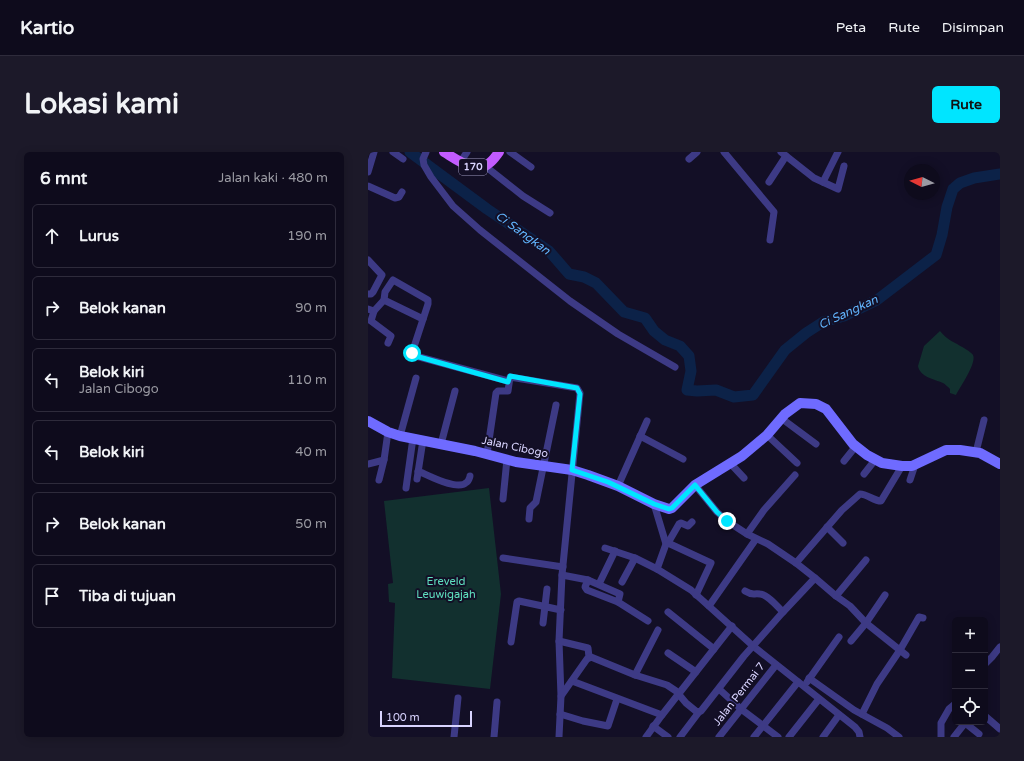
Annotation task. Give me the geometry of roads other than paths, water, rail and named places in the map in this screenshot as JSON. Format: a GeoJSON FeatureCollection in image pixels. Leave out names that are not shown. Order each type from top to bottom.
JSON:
{"type":"FeatureCollection","features":[{"type":"Feature","properties":{"kind":"main road","name":"170"},"geometry":{"type":"LineString","coordinates":[[444,152],[475,167],[485,166],[490,163],[499,152]]}},
{"type":"Feature","properties":{"kind":"street"},"geometry":{"type":"LineString","coordinates":[[368,172],[374,152]]}},
{"type":"Feature","properties":{"kind":"street"},"geometry":{"type":"LineString","coordinates":[[393,152],[403,159]]}},
{"type":"Feature","properties":{"kind":"street"},"geometry":{"type":"LineString","coordinates":[[461,161],[467,152]]}},
{"type":"Feature","properties":{"kind":"street"},"geometry":{"type":"LineString","coordinates":[[510,152],[531,167]]}},
{"type":"Feature","properties":{"kind":"street"},"geometry":{"type":"LineString","coordinates":[[689,159],[697,152]]}},
{"type":"Feature","properties":{"kind":"street"},"geometry":{"type":"LineString","coordinates":[[724,152],[774,212],[770,240]]}},
{"type":"Feature","properties":{"kind":"street"},"geometry":{"type":"LineString","coordinates":[[823,182],[838,152]]}},
{"type":"Feature","properties":{"kind":"street"},"geometry":{"type":"LineString","coordinates":[[425,154],[425,169],[453,206],[480,230],[570,301],[618,334],[675,366]]}},
{"type":"Feature","properties":{"kind":"street"},"geometry":{"type":"LineString","coordinates":[[768,182],[784,154],[814,178],[838,189],[844,166]]}},
{"type":"Feature","properties":{"kind":"street"},"geometry":{"type":"LineString","coordinates":[[485,166],[524,196],[550,213]]}},
{"type":"Feature","properties":{"kind":"street"},"geometry":{"type":"LineString","coordinates":[[368,186],[395,198],[399,198],[402,192]]}},
{"type":"Feature","properties":{"kind":"street"},"geometry":{"type":"LineString","coordinates":[[368,260],[382,274],[428,300],[412,355],[508,382]]}},
{"type":"Feature","properties":{"kind":"street"},"geometry":{"type":"LineString","coordinates":[[368,294],[373,292],[382,274]]}},
{"type":"Feature","properties":{"kind":"street"},"geometry":{"type":"LineString","coordinates":[[388,343],[391,336],[371,321],[371,310],[384,300],[385,292],[393,280]]}},
{"type":"Feature","properties":{"kind":"street"},"geometry":{"type":"LineString","coordinates":[[384,300],[423,319]]}},
{"type":"Feature","properties":{"kind":"street"},"geometry":{"type":"LineString","coordinates":[[487,454],[496,393],[498,391],[507,392],[510,376],[577,388],[579,390],[580,394],[562,575],[559,641],[561,696],[559,737]]}},
{"type":"Feature","properties":{"kind":"street"},"geometry":{"type":"LineString","coordinates":[[400,436],[416,378]]}},
{"type":"Feature","properties":{"kind":"street"},"geometry":{"type":"LineString","coordinates":[[441,444],[455,391]]}},
{"type":"Feature","properties":{"kind":"street"},"geometry":{"type":"LineString","coordinates":[[906,655],[866,623],[850,606],[796,563],[727,521],[717,512],[695,485],[742,456],[767,435],[781,418],[800,403],[816,404],[826,409],[856,446],[875,460],[887,464],[902,466],[915,465],[946,450],[960,450],[976,452],[1000,464]]}},
{"type":"Feature","properties":{"kind":"street"},"geometry":{"type":"LineString","coordinates":[[529,519],[530,509],[536,502],[556,404]]}},
{"type":"Feature","properties":{"kind":"street"},"geometry":{"type":"LineString","coordinates":[[781,418],[816,444]]}},
{"type":"Feature","properties":{"kind":"street"},"geometry":{"type":"LineString","coordinates":[[976,452],[984,420]]}},
{"type":"Feature","properties":{"kind":"street"},"geometry":{"type":"LineString","coordinates":[[618,486],[647,421]]}},
{"type":"Feature","properties":{"kind":"street","name":"Jalan Cibogo"},"geometry":{"type":"LineString","coordinates":[[368,422],[400,436],[544,467],[572,470],[593,476],[666,509],[670,509],[695,485]]}},
{"type":"Feature","properties":{"kind":"street"},"geometry":{"type":"LineString","coordinates":[[379,480],[384,460],[388,432]]}},
{"type":"Feature","properties":{"kind":"street"},"geometry":{"type":"LineString","coordinates":[[767,435],[797,463]]}},
{"type":"Feature","properties":{"kind":"street"},"geometry":{"type":"LineString","coordinates":[[640,436],[682,459]]}},
{"type":"Feature","properties":{"kind":"street"},"geometry":{"type":"LineString","coordinates":[[418,439],[418,475],[445,483],[464,484],[468,482],[470,476]]}},
{"type":"Feature","properties":{"kind":"street"},"geometry":{"type":"LineString","coordinates":[[406,488],[418,439]]}},
{"type":"Feature","properties":{"kind":"street"},"geometry":{"type":"LineString","coordinates":[[844,461],[856,446]]}},
{"type":"Feature","properties":{"kind":"street"},"geometry":{"type":"LineString","coordinates":[[503,499],[508,459]]}},
{"type":"Feature","properties":{"kind":"street"},"geometry":{"type":"LineString","coordinates":[[368,464],[384,460]]}},
{"type":"Feature","properties":{"kind":"street"},"geometry":{"type":"LineString","coordinates":[[864,474],[875,460]]}},
{"type":"Feature","properties":{"kind":"street"},"geometry":{"type":"LineString","coordinates":[[730,463],[744,478]]}},
{"type":"Feature","properties":{"kind":"street"},"geometry":{"type":"LineString","coordinates":[[910,480],[915,465]]}},
{"type":"Feature","properties":{"kind":"street"},"geometry":{"type":"LineString","coordinates":[[796,563],[842,510],[860,494],[881,501],[902,466]]}},
{"type":"Feature","properties":{"kind":"street"},"geometry":{"type":"LineString","coordinates":[[747,534],[764,510],[795,475]]}},
{"type":"Feature","properties":{"kind":"street"},"geometry":{"type":"LineString","coordinates":[[654,504],[667,544],[711,563],[696,595]]}},
{"type":"Feature","properties":{"kind":"street"},"geometry":{"type":"LineString","coordinates":[[657,569],[667,544],[679,524],[688,526],[692,522]]}},
{"type":"Feature","properties":{"kind":"street"},"geometry":{"type":"LineString","coordinates":[[827,527],[843,543]]}},
{"type":"Feature","properties":{"kind":"street"},"geometry":{"type":"LineString","coordinates":[[708,606],[756,539]]}},
{"type":"Feature","properties":{"kind":"street"},"geometry":{"type":"LineString","coordinates":[[605,548],[636,558],[657,569],[696,595],[753,646],[839,716],[858,729],[860,737]]}},
{"type":"Feature","properties":{"kind":"street"},"geometry":{"type":"LineString","coordinates":[[599,584],[615,551]]}},
{"type":"Feature","properties":{"kind":"street"},"geometry":{"type":"LineString","coordinates":[[503,558],[563,567]]}},
{"type":"Feature","properties":{"kind":"street"},"geometry":{"type":"LineString","coordinates":[[622,582],[636,558]]}},
{"type":"Feature","properties":{"kind":"street"},"geometry":{"type":"LineString","coordinates":[[836,596],[866,560]]}},
{"type":"Feature","properties":{"kind":"street"},"geometry":{"type":"LineString","coordinates":[[562,575],[588,580],[620,594],[618,602]]}},
{"type":"Feature","properties":{"kind":"street"},"geometry":{"type":"LineString","coordinates":[[680,737],[753,646],[815,578]]}},
{"type":"Feature","properties":{"kind":"street"},"geometry":{"type":"LineString","coordinates":[[588,580],[585,587],[587,590],[618,602],[648,621]]}},
{"type":"Feature","properties":{"kind":"street"},"geometry":{"type":"LineString","coordinates":[[543,624],[547,589]]}},
{"type":"Feature","properties":{"kind":"street"},"geometry":{"type":"LineString","coordinates":[[745,591],[751,595],[765,595],[783,612]]}},
{"type":"Feature","properties":{"kind":"street"},"geometry":{"type":"LineString","coordinates":[[851,641],[866,623],[885,595]]}},
{"type":"Feature","properties":{"kind":"street"},"geometry":{"type":"LineString","coordinates":[[511,642],[517,602],[561,610]]}},
{"type":"Feature","properties":{"kind":"street"},"geometry":{"type":"LineString","coordinates":[[668,612],[714,649]]}},
{"type":"Feature","properties":{"kind":"street"},"geometry":{"type":"LineString","coordinates":[[862,714],[877,684],[900,650],[919,617],[923,618]]}},
{"type":"Feature","properties":{"kind":"street"},"geometry":{"type":"LineString","coordinates":[[646,737],[653,726],[732,626]]}},
{"type":"Feature","properties":{"kind":"street"},"geometry":{"type":"LineString","coordinates":[[635,674],[658,630]]}},
{"type":"Feature","properties":{"kind":"street"},"geometry":{"type":"LineString","coordinates":[[754,737],[763,725],[801,684],[809,678],[838,637]]}},
{"type":"Feature","properties":{"kind":"street"},"geometry":{"type":"LineString","coordinates":[[559,641],[588,648],[589,657],[561,696]]}},
{"type":"Feature","properties":{"kind":"street"},"geometry":{"type":"LineString","coordinates":[[988,661],[1000,647]]}},
{"type":"Feature","properties":{"kind":"street"},"geometry":{"type":"LineString","coordinates":[[668,653],[696,672]]}},
{"type":"Feature","properties":{"kind":"street"},"geometry":{"type":"LineString","coordinates":[[589,657],[667,685],[689,706],[699,712]]}},
{"type":"Feature","properties":{"kind":"street","name":"Jalan Permai 7"},"geometry":{"type":"LineString","coordinates":[[719,737],[776,665]]}},
{"type":"Feature","properties":{"kind":"street"},"geometry":{"type":"LineString","coordinates":[[809,678],[899,737]]}},
{"type":"Feature","properties":{"kind":"street"},"geometry":{"type":"LineString","coordinates":[[572,681],[662,715]]}},
{"type":"Feature","properties":{"kind":"street"},"geometry":{"type":"LineString","coordinates":[[719,689],[741,709],[778,737]]}},
{"type":"Feature","properties":{"kind":"street"},"geometry":{"type":"LineString","coordinates":[[454,737],[458,698]]}},
{"type":"Feature","properties":{"kind":"street"},"geometry":{"type":"LineString","coordinates":[[560,714],[583,721],[608,726],[617,699]]}},
{"type":"Feature","properties":{"kind":"street"},"geometry":{"type":"LineString","coordinates":[[788,737],[819,699]]}},
{"type":"Feature","properties":{"kind":"street"},"geometry":{"type":"LineString","coordinates":[[494,737],[496,702]]}},
{"type":"Feature","properties":{"kind":"street"},"geometry":{"type":"LineString","coordinates":[[941,737],[940,726],[952,712]]}},
{"type":"Feature","properties":{"kind":"street"},"geometry":{"type":"LineString","coordinates":[[823,737],[839,716]]}},
{"type":"Feature","properties":{"kind":"street"},"geometry":{"type":"LineString","coordinates":[[988,718],[998,724]]}},
{"type":"Feature","properties":{"kind":"street"},"geometry":{"type":"LineString","coordinates":[[954,737],[962,725]]}},
{"type":"Feature","properties":{"kind":"street"},"geometry":{"type":"LineString","coordinates":[[968,725],[979,734]]}},
{"type":"Feature","properties":{"kind":"street"},"geometry":{"type":"LineString","coordinates":[[653,726],[668,737]]}},
{"type":"Feature","properties":{"kind":"waterway","name":"Ci Sangkan"},"geometry":{"type":"LineString","coordinates":[[410,152],[487,209],[549,251],[569,274],[584,277],[596,283],[624,312],[645,318],[654,331],[665,340],[680,346],[689,356],[691,371],[687,390],[716,390],[734,397],[753,395],[785,350],[806,333],[823,322],[844,316],[877,300],[936,255],[942,235],[947,207],[953,189],[960,183],[974,178],[1000,174]]}},
{"type":"Feature","properties":{"kind":"park label","name":"Ereveld Leuwigajah"},"geometry":{"type":"Point","coordinates":[446,587]}}]}
